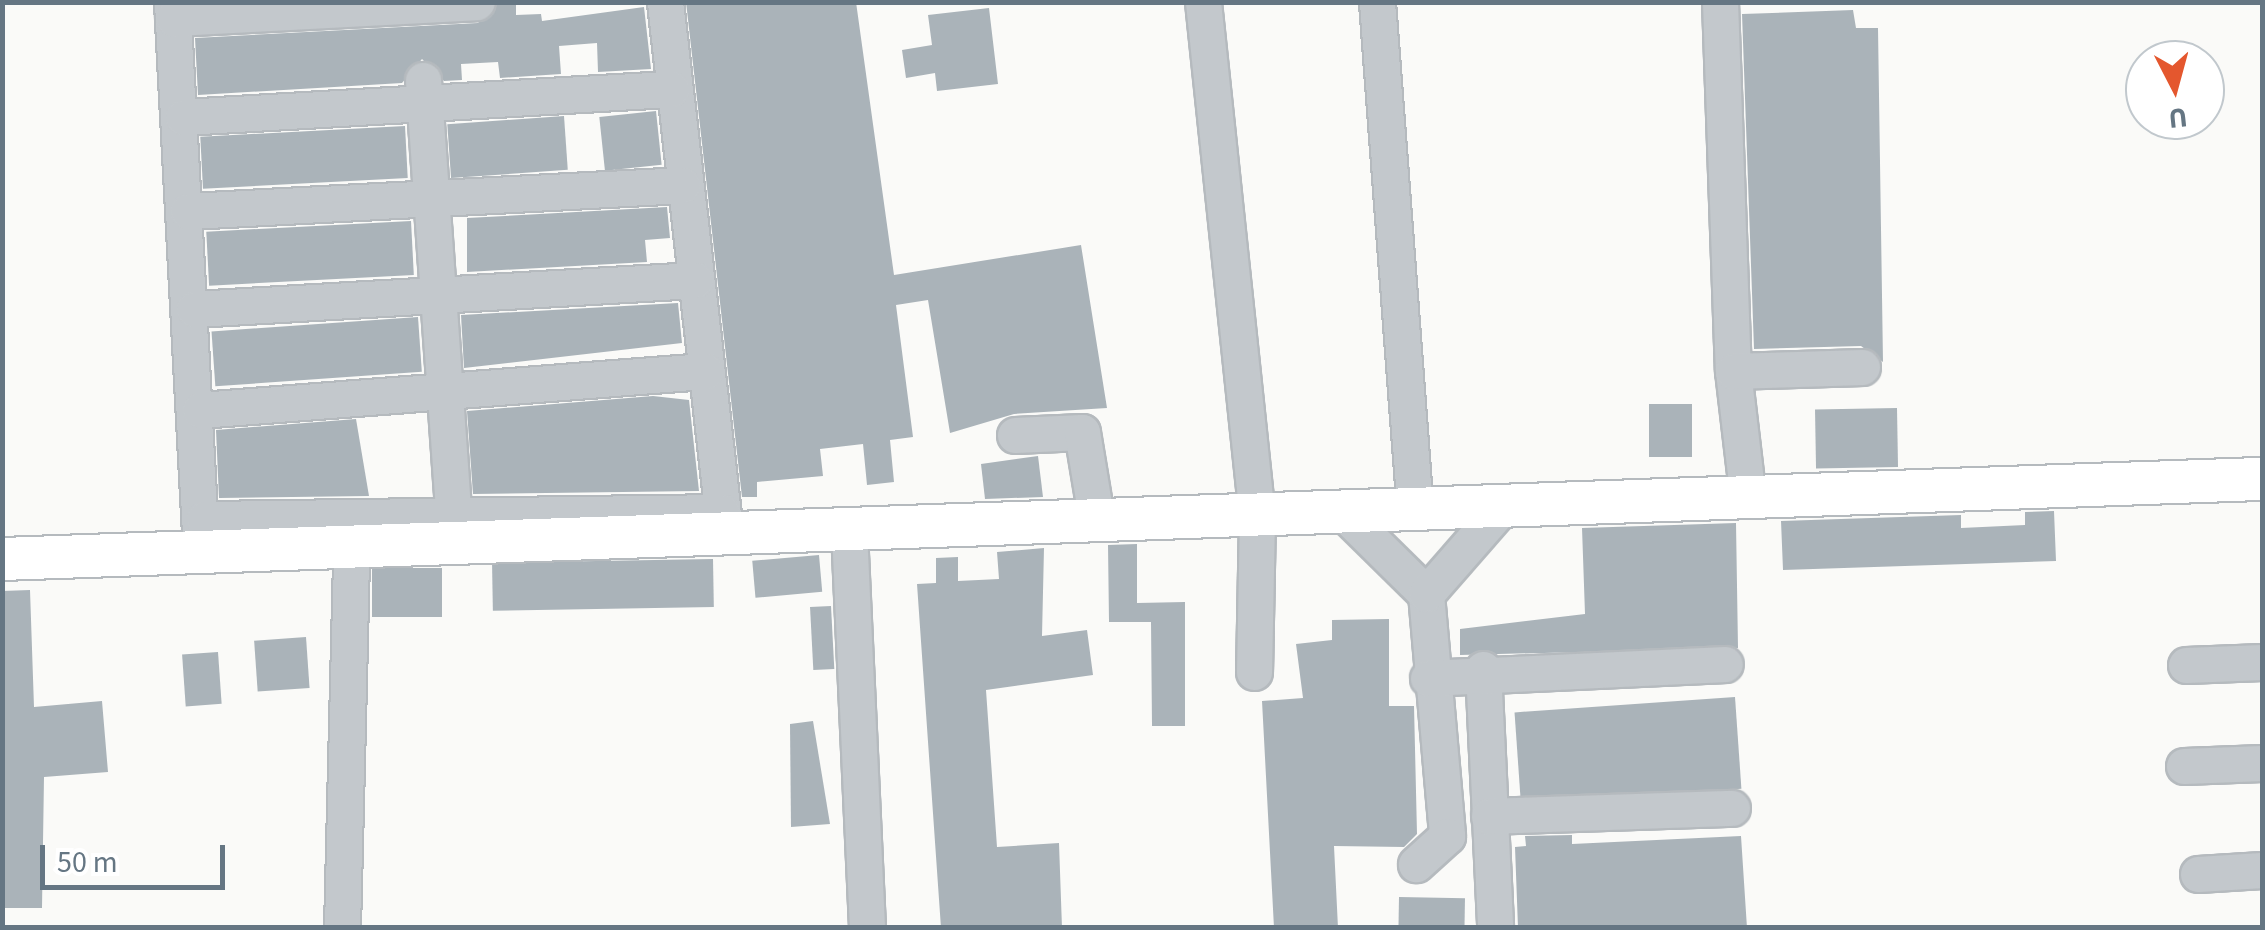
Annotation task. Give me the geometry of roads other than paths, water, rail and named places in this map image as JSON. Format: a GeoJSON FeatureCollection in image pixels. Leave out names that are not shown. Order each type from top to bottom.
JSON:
{"type":"FeatureCollection","features":[{"type":"Feature","properties":{"kind":"main road"},"geometry":{"type":"LineString","coordinates":[[2,559],[352,547],[454,531],[849,530],[1097,523],[2262,479]]}},
{"type":"Feature","properties":{"kind":"street"},"geometry":{"type":"LineString","coordinates":[[476,2],[173,10],[200,410],[202,525],[454,531],[723,518],[671,89],[665,2]]}},
{"type":"Feature","properties":{"kind":"street"},"geometry":{"type":"LineString","coordinates":[[1202,2],[1257,517],[1254,672]]}},
{"type":"Feature","properties":{"kind":"street"},"geometry":{"type":"LineString","coordinates":[[1377,2],[1415,512]]}},
{"type":"Feature","properties":{"kind":"street"},"geometry":{"type":"LineString","coordinates":[[1720,2],[1734,371],[1748,499]]}},
{"type":"Feature","properties":{"kind":"street"},"geometry":{"type":"LineString","coordinates":[[183,117],[424,90],[671,89]]}},
{"type":"Feature","properties":{"kind":"street"},"geometry":{"type":"LineString","coordinates":[[424,90],[454,531]]}},
{"type":"Feature","properties":{"kind":"street"},"geometry":{"type":"LineString","coordinates":[[188,211],[682,185]]}},
{"type":"Feature","properties":{"kind":"street"},"geometry":{"type":"LineString","coordinates":[[194,308],[436,289],[695,280]]}},
{"type":"Feature","properties":{"kind":"street"},"geometry":{"type":"LineString","coordinates":[[1734,371],[1862,367]]}},
{"type":"Feature","properties":{"kind":"street"},"geometry":{"type":"LineString","coordinates":[[200,410],[706,371]]}},
{"type":"Feature","properties":{"kind":"street"},"geometry":{"type":"LineString","coordinates":[[1015,435],[1082,432],[1097,523]]}},
{"type":"Feature","properties":{"kind":"street"},"geometry":{"type":"LineString","coordinates":[[1416,864],[1447,836],[1428,678],[1426,594],[1501,508]]}},
{"type":"Feature","properties":{"kind":"street"},"geometry":{"type":"LineString","coordinates":[[1345,514],[1426,594]]}},
{"type":"Feature","properties":{"kind":"street"},"geometry":{"type":"LineString","coordinates":[[849,530],[867,928]]}},
{"type":"Feature","properties":{"kind":"street"},"geometry":{"type":"LineString","coordinates":[[342,928],[352,547]]}},
{"type":"Feature","properties":{"kind":"street"},"geometry":{"type":"LineString","coordinates":[[2186,665],[2262,662]]}},
{"type":"Feature","properties":{"kind":"street"},"geometry":{"type":"LineString","coordinates":[[1428,678],[1483,669],[1725,664]]}},
{"type":"Feature","properties":{"kind":"street"},"geometry":{"type":"LineString","coordinates":[[1483,669],[1494,928]]}},
{"type":"Feature","properties":{"kind":"street"},"geometry":{"type":"LineString","coordinates":[[2184,766],[2262,763]]}},
{"type":"Feature","properties":{"kind":"street"},"geometry":{"type":"LineString","coordinates":[[1490,816],[1732,808]]}},
{"type":"Feature","properties":{"kind":"street"},"geometry":{"type":"LineString","coordinates":[[2198,874],[2262,870]]}}]}
